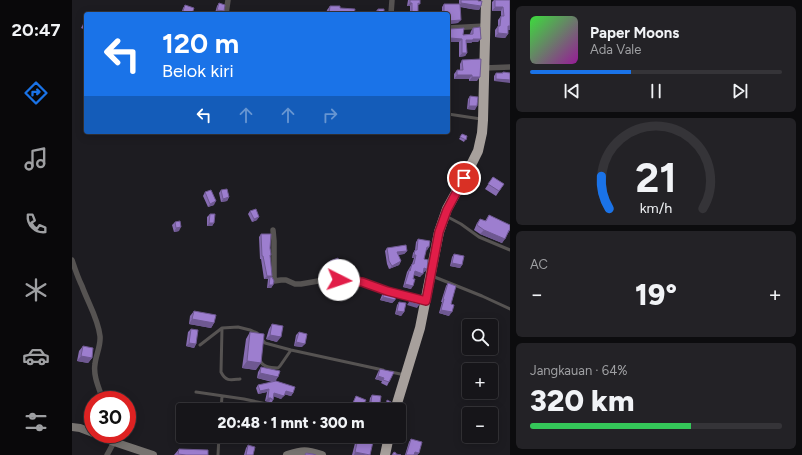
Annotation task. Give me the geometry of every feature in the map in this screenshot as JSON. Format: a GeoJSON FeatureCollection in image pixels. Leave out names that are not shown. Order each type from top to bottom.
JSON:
{"type":"FeatureCollection","features":[{"type":"Feature","properties":{"kind":"highway"},"geometry":{"type":"LineString","coordinates":[[397,403],[420,328],[439,232],[447,210],[478,151],[483,120],[486,0]]}},
{"type":"Feature","properties":{"kind":"highway"},"geometry":{"type":"LineString","coordinates":[[385,455],[388,443]]}},
{"type":"Feature","properties":{"kind":"street"},"geometry":{"type":"LineString","coordinates":[[226,12],[228,0]]}},
{"type":"Feature","properties":{"kind":"street"},"geometry":{"type":"LineString","coordinates":[[391,12],[392,0]]}},
{"type":"Feature","properties":{"kind":"street"},"geometry":{"type":"LineString","coordinates":[[450,28],[485,26]]}},
{"type":"Feature","properties":{"kind":"street"},"geometry":{"type":"LineString","coordinates":[[485,68],[510,67]]}},
{"type":"Feature","properties":{"kind":"street"},"geometry":{"type":"LineString","coordinates":[[273,230],[274,281],[286,280],[294,284],[301,284],[324,280],[358,281],[387,291],[426,301]]}},
{"type":"Feature","properties":{"kind":"street"},"geometry":{"type":"LineString","coordinates":[[72,260],[97,320],[100,342],[95,363],[95,372],[100,391]]}},
{"type":"Feature","properties":{"kind":"street"},"geometry":{"type":"LineString","coordinates":[[72,427],[84,430]]}},
{"type":"Feature","properties":{"kind":"street"},"geometry":{"type":"LineString","coordinates":[[107,455],[108,443]]}},
{"type":"Feature","properties":{"kind":"street"},"geometry":{"type":"LineString","coordinates":[[122,443],[153,455]]}},
{"type":"Feature","properties":{"kind":"street"},"geometry":{"type":"LineString","coordinates":[[288,455],[302,451],[322,455]]}},
{"type":"Feature","properties":{"kind":"lane"},"geometry":{"type":"LineString","coordinates":[[450,114],[483,120]]}},
{"type":"Feature","properties":{"kind":"lane"},"geometry":{"type":"LineString","coordinates":[[445,216],[462,224],[479,237],[510,250]]}},
{"type":"Feature","properties":{"kind":"lane"},"geometry":{"type":"LineString","coordinates":[[430,276],[482,296],[510,309]]}},
{"type":"Feature","properties":{"kind":"lane"},"geometry":{"type":"LineString","coordinates":[[200,345],[222,328],[238,327],[257,333],[265,343],[406,375]]}},
{"type":"Feature","properties":{"kind":"lane"},"geometry":{"type":"LineString","coordinates":[[222,328],[221,372],[224,377],[229,380],[240,379]]}},
{"type":"Feature","properties":{"kind":"lane"},"geometry":{"type":"LineString","coordinates":[[262,347],[263,340]]}},
{"type":"Feature","properties":{"kind":"lane"},"geometry":{"type":"LineString","coordinates":[[261,354],[260,363],[276,368],[280,366],[291,350]]}},
{"type":"Feature","properties":{"kind":"lane"},"geometry":{"type":"LineString","coordinates":[[196,392],[262,403]]}},
{"type":"Feature","properties":{"kind":"lane"},"geometry":{"type":"LineString","coordinates":[[222,396],[222,403]]}},
{"type":"Feature","properties":{"kind":"lane"},"geometry":{"type":"LineString","coordinates":[[218,455],[219,443]]}},
{"type":"Feature","properties":{"kind":"building"},"geometry":{"type":"Polygon","coordinates":[[[410,0],[420,0],[420,4],[418,3],[418,12],[412,12],[412,3],[410,3],[410,0]]]}},
{"type":"Feature","properties":{"kind":"building"},"geometry":{"type":"Polygon","coordinates":[[[461,0],[482,1],[481,6],[461,3],[461,0]]]}},
{"type":"Feature","properties":{"kind":"building"},"geometry":{"type":"Polygon","coordinates":[[[495,0],[510,0],[510,26],[508,26],[508,34],[498,33],[498,26],[500,26],[501,16],[504,16],[503,7],[495,7],[495,0]]]}},
{"type":"Feature","properties":{"kind":"building"},"geometry":{"type":"Polygon","coordinates":[[[219,3],[225,5],[224,11],[217,10],[219,3]]]}},
{"type":"Feature","properties":{"kind":"building"},"geometry":{"type":"Polygon","coordinates":[[[444,4],[460,4],[461,20],[450,21],[450,12],[444,12],[444,4]]]}},
{"type":"Feature","properties":{"kind":"building"},"geometry":{"type":"Polygon","coordinates":[[[185,5],[194,8],[193,12],[183,12],[185,5]]]}},
{"type":"Feature","properties":{"kind":"building"},"geometry":{"type":"Polygon","coordinates":[[[330,6],[355,9],[354,12],[329,12],[330,6]]]}},
{"type":"Feature","properties":{"kind":"building"},"geometry":{"type":"Polygon","coordinates":[[[378,9],[384,9],[384,12],[378,12],[378,9]]]}},
{"type":"Feature","properties":{"kind":"building"},"geometry":{"type":"Polygon","coordinates":[[[480,27],[481,39],[466,40],[467,53],[462,53],[462,39],[450,38],[450,29],[464,28],[463,35],[473,34],[473,28],[480,27]]]}},
{"type":"Feature","properties":{"kind":"building"},"geometry":{"type":"Polygon","coordinates":[[[481,59],[480,77],[472,77],[472,75],[457,75],[457,70],[463,70],[462,60],[481,59]]]}},
{"type":"Feature","properties":{"kind":"building"},"geometry":{"type":"Polygon","coordinates":[[[496,73],[510,73],[510,80],[496,79],[496,73]]]}},
{"type":"Feature","properties":{"kind":"building"},"geometry":{"type":"Polygon","coordinates":[[[470,96],[478,97],[477,106],[469,106],[470,96]]]}},
{"type":"Feature","properties":{"kind":"building"},"geometry":{"type":"Polygon","coordinates":[[[462,134],[467,136],[466,140],[460,137],[462,134]]]}},
{"type":"Feature","properties":{"kind":"building"},"geometry":{"type":"Polygon","coordinates":[[[493,177],[504,184],[499,191],[488,184],[493,177]]]}},
{"type":"Feature","properties":{"kind":"building"},"geometry":{"type":"Polygon","coordinates":[[[227,189],[229,197],[223,199],[221,190],[227,189]]]}},
{"type":"Feature","properties":{"kind":"building"},"geometry":{"type":"Polygon","coordinates":[[[211,190],[216,201],[210,204],[205,192],[211,190]]]}},
{"type":"Feature","properties":{"kind":"building"},"geometry":{"type":"Polygon","coordinates":[[[256,209],[259,217],[254,219],[250,211],[256,209]]]}},
{"type":"Feature","properties":{"kind":"building"},"geometry":{"type":"Polygon","coordinates":[[[210,214],[215,214],[214,223],[209,223],[210,214]]]}},
{"type":"Feature","properties":{"kind":"building"},"geometry":{"type":"Polygon","coordinates":[[[489,215],[510,225],[510,230],[505,239],[484,230],[477,225],[480,219],[486,221],[489,215]]]}},
{"type":"Feature","properties":{"kind":"building"},"geometry":{"type":"Polygon","coordinates":[[[180,221],[181,227],[176,228],[175,222],[180,221]]]}},
{"type":"Feature","properties":{"kind":"building"},"geometry":{"type":"Polygon","coordinates":[[[261,234],[271,234],[270,255],[272,276],[267,276],[262,256],[261,234]]]}},
{"type":"Feature","properties":{"kind":"building"},"geometry":{"type":"Polygon","coordinates":[[[418,239],[430,241],[424,259],[428,260],[427,269],[424,268],[423,274],[415,271],[413,286],[405,284],[410,268],[410,271],[412,264],[414,264],[416,255],[414,255],[415,250],[417,250],[418,239]]]}},
{"type":"Feature","properties":{"kind":"building"},"geometry":{"type":"Polygon","coordinates":[[[406,245],[407,251],[397,252],[401,261],[392,266],[389,261],[387,248],[406,245]]]}},
{"type":"Feature","properties":{"kind":"building"},"geometry":{"type":"Polygon","coordinates":[[[454,254],[464,256],[462,265],[452,263],[454,254]]]}},
{"type":"Feature","properties":{"kind":"building"},"geometry":{"type":"Polygon","coordinates":[[[338,258],[342,271],[334,273],[330,261],[338,258]]]}},
{"type":"Feature","properties":{"kind":"building"},"geometry":{"type":"Polygon","coordinates":[[[270,277],[272,277],[274,281],[273,285],[269,285],[270,277]]]}},
{"type":"Feature","properties":{"kind":"building"},"geometry":{"type":"Polygon","coordinates":[[[336,281],[339,293],[332,295],[328,283],[336,281]]]}},
{"type":"Feature","properties":{"kind":"building"},"geometry":{"type":"Polygon","coordinates":[[[448,283],[456,286],[451,304],[454,305],[452,312],[441,310],[448,283]]]}},
{"type":"Feature","properties":{"kind":"building"},"geometry":{"type":"Polygon","coordinates":[[[384,292],[396,295],[395,300],[383,297],[384,292]]]}},
{"type":"Feature","properties":{"kind":"building"},"geometry":{"type":"Polygon","coordinates":[[[411,298],[420,300],[419,305],[409,302],[411,298]]]}},
{"type":"Feature","properties":{"kind":"building"},"geometry":{"type":"Polygon","coordinates":[[[399,302],[406,303],[404,312],[397,311],[399,302]]]}},
{"type":"Feature","properties":{"kind":"building"},"geometry":{"type":"Polygon","coordinates":[[[194,311],[216,315],[214,323],[192,319],[194,311]]]}},
{"type":"Feature","properties":{"kind":"building"},"geometry":{"type":"Polygon","coordinates":[[[272,324],[283,326],[281,337],[270,335],[272,324]]]}},
{"type":"Feature","properties":{"kind":"building"},"geometry":{"type":"Polygon","coordinates":[[[191,329],[198,330],[196,344],[189,343],[191,329]]]}},
{"type":"Feature","properties":{"kind":"building"},"geometry":{"type":"Polygon","coordinates":[[[250,332],[264,334],[261,363],[247,361],[250,332]]]}},
{"type":"Feature","properties":{"kind":"building"},"geometry":{"type":"Polygon","coordinates":[[[299,332],[307,334],[305,344],[296,342],[299,332]]]}},
{"type":"Feature","properties":{"kind":"building"},"geometry":{"type":"Polygon","coordinates":[[[83,346],[93,348],[92,358],[81,356],[83,346]]]}},
{"type":"Feature","properties":{"kind":"building"},"geometry":{"type":"Polygon","coordinates":[[[261,367],[280,371],[278,377],[260,373],[261,367]]]}},
{"type":"Feature","properties":{"kind":"building"},"geometry":{"type":"Polygon","coordinates":[[[380,369],[394,372],[389,382],[378,376],[380,369]]]}},
{"type":"Feature","properties":{"kind":"building"},"geometry":{"type":"Polygon","coordinates":[[[276,381],[295,387],[293,393],[286,391],[284,396],[274,393],[272,400],[271,398],[268,398],[269,389],[260,391],[258,385],[276,381]]]}},
{"type":"Feature","properties":{"kind":"building"},"geometry":{"type":"Polygon","coordinates":[[[372,395],[381,396],[380,403],[371,403],[372,395]]]}},
{"type":"Feature","properties":{"kind":"building"},"geometry":{"type":"Polygon","coordinates":[[[356,396],[366,400],[364,403],[353,403],[356,396]]]}},
{"type":"Feature","properties":{"kind":"building"},"geometry":{"type":"Polygon","coordinates":[[[411,439],[422,442],[419,453],[415,452],[414,455],[406,455],[411,439]]]}},
{"type":"Feature","properties":{"kind":"building"},"geometry":{"type":"Polygon","coordinates":[[[357,443],[373,443],[370,455],[355,452],[357,443]]]}},
{"type":"Feature","properties":{"kind":"building"},"geometry":{"type":"Polygon","coordinates":[[[248,445],[255,447],[253,455],[246,455],[248,445]]]}},
{"type":"Feature","properties":{"kind":"building"},"geometry":{"type":"Polygon","coordinates":[[[179,449],[208,450],[208,455],[178,454],[179,449]]]}},
{"type":"Feature","properties":{"kind":"building"},"geometry":{"type":"Polygon","coordinates":[[[394,452],[396,454],[401,455],[392,455],[394,452]]]}},
{"type":"Feature","properties":{"kind":"building"},"geometry":{"type":"Polygon","coordinates":[[[306,453],[313,454],[316,455],[305,455],[306,453]]]}},
{"type":"Feature","properties":{"kind":"route"},"geometry":{"type":"LineString","coordinates":[[339,280],[362,282],[387,291],[426,301],[439,232],[447,210],[464,178]]}}]}
